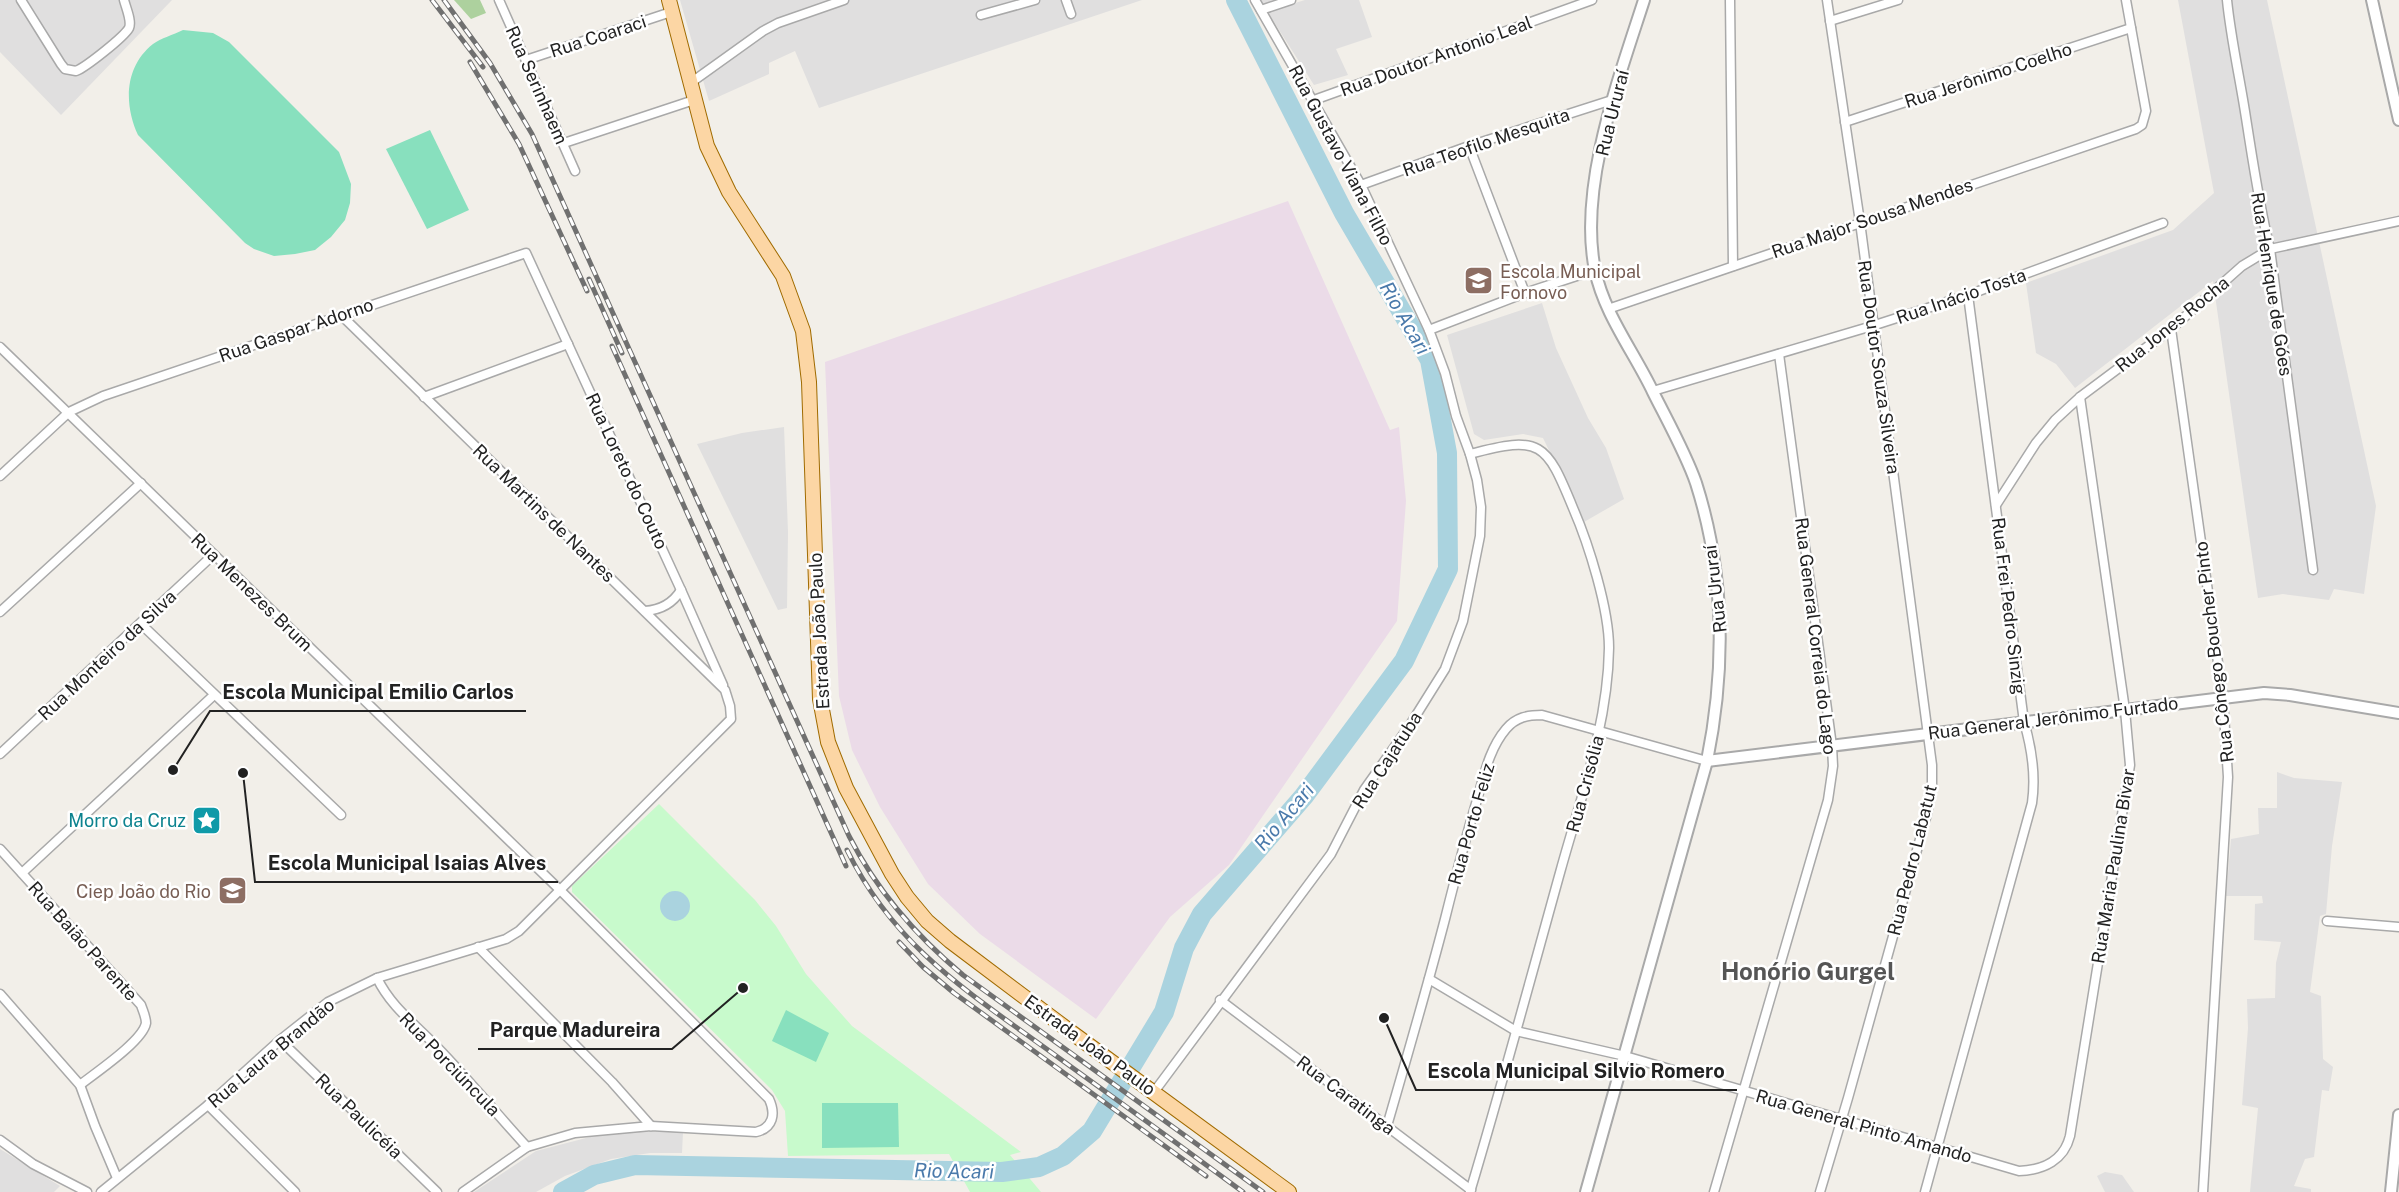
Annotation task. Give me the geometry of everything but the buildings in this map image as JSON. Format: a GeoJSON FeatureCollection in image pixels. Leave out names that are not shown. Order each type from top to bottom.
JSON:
{"type":"FeatureCollection","features":[{"type":"Feature","properties":{"kind":"main road","name":"Estrada João Paulo"},"geometry":{"type":"LineString","coordinates":[[670,6],[707,146],[729,192],[783,276],[802,331],[809,382],[819,689],[828,742],[846,788],[892,874],[927,921],[950,941],[1289,1192]]}},
{"type":"Feature","properties":{"kind":"street"},"geometry":{"type":"LineString","coordinates":[[21,0],[61,64],[70,71],[76,71],[89,64],[128,30],[129,21],[124,0]]}},
{"type":"Feature","properties":{"kind":"street","name":"Rua Serinhaem"},"geometry":{"type":"LineString","coordinates":[[499,0],[575,171]]}},
{"type":"Feature","properties":{"kind":"street"},"geometry":{"type":"LineString","coordinates":[[690,84],[763,31],[778,23],[844,0]]}},
{"type":"Feature","properties":{"kind":"street"},"geometry":{"type":"LineString","coordinates":[[981,15],[1035,0]]}},
{"type":"Feature","properties":{"kind":"street"},"geometry":{"type":"LineString","coordinates":[[1066,0],[1071,14]]}},
{"type":"Feature","properties":{"kind":"street","name":"Rua Gustavo Viana Filho"},"geometry":{"type":"LineString","coordinates":[[1255,0],[1361,185],[1429,330],[1445,373],[1456,416]]}},
{"type":"Feature","properties":{"kind":"street"},"geometry":{"type":"LineString","coordinates":[[1261,10],[1291,0]]}},
{"type":"Feature","properties":{"kind":"street","name":"Rua Doutor Antonio Leal"},"geometry":{"type":"LineString","coordinates":[[1314,100],[1592,0]]}},
{"type":"Feature","properties":{"kind":"street","name":"Rua Ururaí"},"geometry":{"type":"LineString","coordinates":[[1586,1192],[1707,761],[1717,708],[1721,662],[1721,629],[1713,554],[1695,482],[1653,391],[1608,309],[1595,270],[1591,218],[1603,139],[1612,100],[1644,0]]}},
{"type":"Feature","properties":{"kind":"street"},"geometry":{"type":"LineString","coordinates":[[1730,0],[1732,266]]}},
{"type":"Feature","properties":{"kind":"street","name":"Rua Doutor Souza Silveira"},"geometry":{"type":"LineString","coordinates":[[1827,0],[1860,222],[1872,326],[1929,734]]}},
{"type":"Feature","properties":{"kind":"street"},"geometry":{"type":"LineString","coordinates":[[1830,21],[1898,0]]}},
{"type":"Feature","properties":{"kind":"street"},"geometry":{"type":"LineString","coordinates":[[2126,0],[2131,28]]}},
{"type":"Feature","properties":{"kind":"street","name":"Rua Henrique de Góes"},"geometry":{"type":"LineString","coordinates":[[2227,0],[2234,57],[2258,197],[2270,249],[2313,570]]}},
{"type":"Feature","properties":{"kind":"street"},"geometry":{"type":"LineString","coordinates":[[2372,0],[2399,120]]}},
{"type":"Feature","properties":{"kind":"street","name":"Rua Coaraci"},"geometry":{"type":"LineString","coordinates":[[526,60],[670,6]]}},
{"type":"Feature","properties":{"kind":"street","name":"Rua Major Sousa Mendes"},"geometry":{"type":"LineString","coordinates":[[1608,309],[2136,129],[2142,124],[2146,111],[2131,28]]}},
{"type":"Feature","properties":{"kind":"street","name":"Rua Jerônimo Coelho"},"geometry":{"type":"LineString","coordinates":[[1845,122],[2131,28]]}},
{"type":"Feature","properties":{"kind":"street"},"geometry":{"type":"LineString","coordinates":[[564,143],[694,100]]}},
{"type":"Feature","properties":{"kind":"street","name":"Rua Teofilo Mesquita"},"geometry":{"type":"LineString","coordinates":[[1361,185],[1469,146],[1612,100]]}},
{"type":"Feature","properties":{"kind":"street"},"geometry":{"type":"LineString","coordinates":[[1469,146],[1525,293]]}},
{"type":"Feature","properties":{"kind":"street","name":"Rua Jones Rocha"},"geometry":{"type":"LineString","coordinates":[[1996,505],[2036,443],[2055,420],[2080,397],[2171,329],[2220,284],[2270,249],[2399,220]]}},
{"type":"Feature","properties":{"kind":"street","name":"Rua Inácio Tosta"},"geometry":{"type":"LineString","coordinates":[[1653,391],[1968,295],[2163,223]]}},
{"type":"Feature","properties":{"kind":"street","name":"Rua Gaspar Adorno"},"geometry":{"type":"LineString","coordinates":[[0,476],[69,412],[104,396],[526,253]]}},
{"type":"Feature","properties":{"kind":"street","name":"Rua Loreto do Couto"},"geometry":{"type":"LineString","coordinates":[[526,253],[725,690]]}},
{"type":"Feature","properties":{"kind":"street"},"geometry":{"type":"LineString","coordinates":[[1429,330],[1525,293],[1595,270]]}},
{"type":"Feature","properties":{"kind":"street","name":"Rua Frei Pedro Sinzig"},"geometry":{"type":"LineString","coordinates":[[1925,1192],[2032,803],[2033,760],[2024,722],[1968,295]]}},
{"type":"Feature","properties":{"kind":"street","name":"Rua Martins de Nantes"},"geometry":{"type":"LineString","coordinates":[[341,315],[725,690]]}},
{"type":"Feature","properties":{"kind":"street","name":"Rua Cônego Boucher Pinto"},"geometry":{"type":"LineString","coordinates":[[2171,329],[2223,698],[2228,777],[2203,1192]]}},
{"type":"Feature","properties":{"kind":"street"},"geometry":{"type":"LineString","coordinates":[[424,397],[568,344]]}},
{"type":"Feature","properties":{"kind":"street","name":"Rua Menezes Brum"},"geometry":{"type":"LineString","coordinates":[[0,347],[559,889],[769,1100],[773,1110],[767,1127],[756,1132],[651,1126]]}},
{"type":"Feature","properties":{"kind":"street","name":"Rua General Correia do Lago"},"geometry":{"type":"LineString","coordinates":[[1714,1192],[1828,800],[1833,766],[1833,746],[1779,354]]}},
{"type":"Feature","properties":{"kind":"street","name":"Rua Maria Paulina Bivar"},"geometry":{"type":"LineString","coordinates":[[2031,1171],[2050,1164],[2068,1146],[2128,783],[2129,741],[2080,397]]}},
{"type":"Feature","properties":{"kind":"street","name":"Rua Cajatuba"},"geometry":{"type":"LineString","coordinates":[[1150,1089],[1331,854],[1364,790],[1410,725],[1445,669],[1463,621],[1480,536],[1481,507],[1470,454],[1456,416]]}},
{"type":"Feature","properties":{"kind":"street","name":"Rua Crisólia"},"geometry":{"type":"LineString","coordinates":[[1470,454],[1508,444],[1536,447],[1552,462],[1566,491],[1589,557],[1608,637],[1607,672],[1600,730],[1471,1191]]}},
{"type":"Feature","properties":{"kind":"street"},"geometry":{"type":"LineString","coordinates":[[0,612],[141,483]]}},
{"type":"Feature","properties":{"kind":"street","name":"Rua Monteiro da Silva"},"geometry":{"type":"LineString","coordinates":[[0,754],[213,555]]}},
{"type":"Feature","properties":{"kind":"street"},"geometry":{"type":"LineString","coordinates":[[645,611],[654,610],[671,602],[681,590]]}},
{"type":"Feature","properties":{"kind":"street"},"geometry":{"type":"LineString","coordinates":[[141,624],[341,815]]}},
{"type":"Feature","properties":{"kind":"street","name":"Rua Laura Brandão"},"geometry":{"type":"LineString","coordinates":[[101,1192],[208,1105],[280,1040],[328,1002],[377,978],[506,939],[519,932],[559,889],[730,719],[730,706],[725,690]]}},
{"type":"Feature","properties":{"kind":"street","name":"Rua General Jerônimo Furtado"},"geometry":{"type":"LineString","coordinates":[[1707,761],[2264,693],[2290,694],[2399,713]]}},
{"type":"Feature","properties":{"kind":"street"},"geometry":{"type":"LineString","coordinates":[[22,873],[214,695]]}},
{"type":"Feature","properties":{"kind":"street","name":"Rua Porto Feliz"},"geometry":{"type":"LineString","coordinates":[[1387,1126],[1430,979],[1465,840],[1488,763],[1495,746],[1512,722],[1531,715],[1560,719],[1707,761]]}},
{"type":"Feature","properties":{"kind":"street","name":"Rua Pedro Labatut"},"geometry":{"type":"LineString","coordinates":[[1820,1192],[1927,814],[1932,786],[1929,734]]}},
{"type":"Feature","properties":{"kind":"street","name":"Rua Baião Parente"},"geometry":{"type":"LineString","coordinates":[[0,849],[141,1005],[145,1014],[146,1023],[134,1041],[80,1085]]}},
{"type":"Feature","properties":{"kind":"street"},"geometry":{"type":"LineString","coordinates":[[2327,921],[2399,927]]}},
{"type":"Feature","properties":{"kind":"street"},"geometry":{"type":"LineString","coordinates":[[478,947],[612,1082],[651,1126]]}},
{"type":"Feature","properties":{"kind":"street","name":"Rua Porciúncula"},"geometry":{"type":"LineString","coordinates":[[377,978],[386,996],[396,1008],[437,1047],[527,1147]]}},
{"type":"Feature","properties":{"kind":"street","name":"Rua General Pinto Amando"},"geometry":{"type":"LineString","coordinates":[[1430,979],[1516,1030],[1625,1056],[1937,1148],[2019,1171],[2031,1171]]}},
{"type":"Feature","properties":{"kind":"street"},"geometry":{"type":"LineString","coordinates":[[0,994],[80,1085],[117,1178]]}},
{"type":"Feature","properties":{"kind":"street","name":"Rua Caratinga"},"geometry":{"type":"LineString","coordinates":[[1220,1000],[1471,1191]]}},
{"type":"Feature","properties":{"kind":"street","name":"Rua Paulicéia"},"geometry":{"type":"LineString","coordinates":[[280,1040],[437,1192]]}},
{"type":"Feature","properties":{"kind":"street"},"geometry":{"type":"LineString","coordinates":[[208,1105],[295,1192]]}},
{"type":"Feature","properties":{"kind":"street"},"geometry":{"type":"LineString","coordinates":[[2391,1192],[2399,1115]]}},
{"type":"Feature","properties":{"kind":"street"},"geometry":{"type":"LineString","coordinates":[[463,1192],[527,1147],[575,1133],[651,1126]]}},
{"type":"Feature","properties":{"kind":"street"},"geometry":{"type":"LineString","coordinates":[[0,1140],[33,1164],[87,1192]]}},
{"type":"Feature","properties":{"kind":"shaded area"},"geometry":{"type":"Polygon","coordinates":[[[0,0],[172,0],[61,115],[0,52],[0,0]]]}},
{"type":"Feature","properties":{"kind":"shaded area"},"geometry":{"type":"Polygon","coordinates":[[[680,0],[1142,0],[819,108],[795,51],[769,63],[769,74],[709,101],[680,0]]]}},
{"type":"Feature","properties":{"kind":"shaded area"},"geometry":{"type":"Polygon","coordinates":[[[1260,0],[1294,0],[1295,3],[1305,0],[1359,0],[1372,37],[1336,49],[1348,75],[1314,85],[1260,0]]]}},
{"type":"Feature","properties":{"kind":"shaded area"},"geometry":{"type":"Polygon","coordinates":[[[2178,0],[2267,0],[2376,506],[2364,594],[2334,589],[2329,600],[2283,594],[2258,598],[2213,281],[2075,388],[2056,364],[2036,353],[2026,283],[2173,230],[2214,193],[2178,0]]]}},
{"type":"Feature","properties":{"kind":"shaded area"},"geometry":{"type":"Polygon","coordinates":[[[1288,201],[1390,430],[1399,427],[1406,501],[1397,621],[1229,865],[1170,917],[1096,1019],[980,934],[928,884],[880,807],[852,750],[839,696],[825,362],[1288,201]]]}},
{"type":"Feature","properties":{"kind":"shaded area"},"geometry":{"type":"Polygon","coordinates":[[[1542,303],[1556,348],[1588,418],[1606,448],[1624,499],[1584,522],[1543,438],[1523,434],[1484,440],[1474,434],[1447,335],[1542,303]]]}},
{"type":"Feature","properties":{"kind":"shaded area"},"geometry":{"type":"Polygon","coordinates":[[[784,427],[788,532],[787,608],[778,610],[697,444],[742,433],[784,427]]]}},
{"type":"Feature","properties":{"kind":"shaded area"},"geometry":{"type":"Polygon","coordinates":[[[2277,772],[2294,778],[2342,782],[2332,846],[2326,914],[2320,916],[2310,992],[2321,996],[2323,1059],[2333,1067],[2329,1091],[2322,1090],[2314,1157],[2305,1159],[2294,1186],[2311,1189],[2311,1192],[2250,1192],[2258,1108],[2242,1105],[2248,1028],[2247,999],[2275,998],[2276,963],[2281,942],[2254,940],[2255,904],[2263,903],[2262,896],[2226,896],[2231,839],[2259,834],[2258,808],[2277,808],[2277,772]]]}},
{"type":"Feature","properties":{"kind":"shaded area"},"geometry":{"type":"Polygon","coordinates":[[[613,1131],[683,1132],[682,1153],[650,1153],[611,1159],[565,1176],[536,1192],[474,1192],[536,1151],[613,1131]]]}},
{"type":"Feature","properties":{"kind":"shaded area"},"geometry":{"type":"Polygon","coordinates":[[[0,1149],[60,1186],[54,1192],[0,1192],[0,1149]]]}},
{"type":"Feature","properties":{"kind":"shaded area"},"geometry":{"type":"Polygon","coordinates":[[[2105,1172],[2122,1175],[2134,1192],[2105,1192],[2097,1176],[2105,1172]]]}},
{"type":"Feature","properties":{"kind":"green space"},"geometry":{"type":"Polygon","coordinates":[[[454,0],[480,0],[486,13],[471,19],[454,0]]]}},
{"type":"Feature","properties":{"kind":"green space"},"geometry":{"type":"Polygon","coordinates":[[[183,30],[213,33],[229,42],[339,152],[351,184],[350,203],[345,220],[331,237],[315,250],[274,256],[254,249],[245,243],[138,135],[130,111],[129,99],[129,87],[136,64],[153,44],[183,30]]]}},
{"type":"Feature","properties":{"kind":"green space"},"geometry":{"type":"Polygon","coordinates":[[[430,130],[469,210],[427,229],[386,149],[430,130]]]}},
{"type":"Feature","properties":{"kind":"green space"},"geometry":{"type":"Polygon","coordinates":[[[659,804],[755,900],[776,926],[806,974],[852,1026],[1021,1152],[1010,1155],[1041,1192],[970,1192],[949,1154],[788,1156],[785,1111],[772,1090],[572,892],[572,886],[659,804]]]}},
{"type":"Feature","properties":{"kind":"green space"},"geometry":{"type":"Polygon","coordinates":[[[786,1010],[829,1033],[816,1062],[772,1041],[786,1010]]]}},
{"type":"Feature","properties":{"kind":"green space"},"geometry":{"type":"Polygon","coordinates":[[[822,1103],[898,1103],[899,1147],[822,1148],[822,1103]]]}},
{"type":"Feature","properties":{"kind":"water"},"geometry":{"type":"Polygon","coordinates":[[[675,891],[686,895],[690,906],[686,917],[675,921],[664,917],[660,906],[664,895],[675,891]]]}},
{"type":"Feature","properties":{"kind":"waterway","name":"Rio Acari"},"geometry":{"type":"LineString","coordinates":[[563,1192],[594,1175],[635,1165],[1002,1172],[1039,1167],[1063,1156],[1092,1131],[1164,1012],[1184,948],[1202,914],[1304,796],[1404,661],[1448,569],[1447,453],[1430,360],[1344,213],[1236,0]]}},
{"type":"Feature","properties":{"kind":"railway"},"geometry":{"type":"LineString","coordinates":[[432,0],[483,67]]}},
{"type":"Feature","properties":{"kind":"railway"},"geometry":{"type":"LineString","coordinates":[[444,0],[490,63],[532,134],[849,836],[885,894],[913,928],[963,975],[1263,1192]]}},
{"type":"Feature","properties":{"kind":"railway"},"geometry":{"type":"LineString","coordinates":[[470,62],[519,144],[587,291]]}},
{"type":"Feature","properties":{"kind":"railway"},"geometry":{"type":"LineString","coordinates":[[589,279],[622,353]]}},
{"type":"Feature","properties":{"kind":"railway"},"geometry":{"type":"LineString","coordinates":[[612,346],[846,866]]}},
{"type":"Feature","properties":{"kind":"railway"},"geometry":{"type":"LineString","coordinates":[[847,850],[867,885],[889,916],[939,968],[996,1013],[1243,1192]]}},
{"type":"Feature","properties":{"kind":"railway"},"geometry":{"type":"LineString","coordinates":[[899,942],[923,967],[954,993],[1206,1176]]}},
{"type":"Feature","properties":{"kind":"place","name":"Escola Municipal Fornovo"},"geometry":{"type":"Point","coordinates":[1479,281]}},
{"type":"Feature","properties":{"kind":"place","name":"Escola Municipal Emilio Carlos"},"geometry":{"type":"Point","coordinates":[173,770]}},
{"type":"Feature","properties":{"kind":"place","name":"Escola Municipal Isaias Alves"},"geometry":{"type":"Point","coordinates":[243,773]}},
{"type":"Feature","properties":{"kind":"place","name":"Morro da Cruz"},"geometry":{"type":"Point","coordinates":[207,820]}},
{"type":"Feature","properties":{"kind":"place","name":"Ciep João do Rio"},"geometry":{"type":"Point","coordinates":[232,891]}},
{"type":"Feature","properties":{"kind":"place","name":"Parque Madureira"},"geometry":{"type":"Point","coordinates":[743,988]}},
{"type":"Feature","properties":{"kind":"place","name":"Escola Municipal Silvio Romero"},"geometry":{"type":"Point","coordinates":[1384,1018]}},
{"type":"Feature","properties":{"kind":"district","name":"Honório Gurgel"},"geometry":{"type":"Point","coordinates":[1808,971]}}]}
